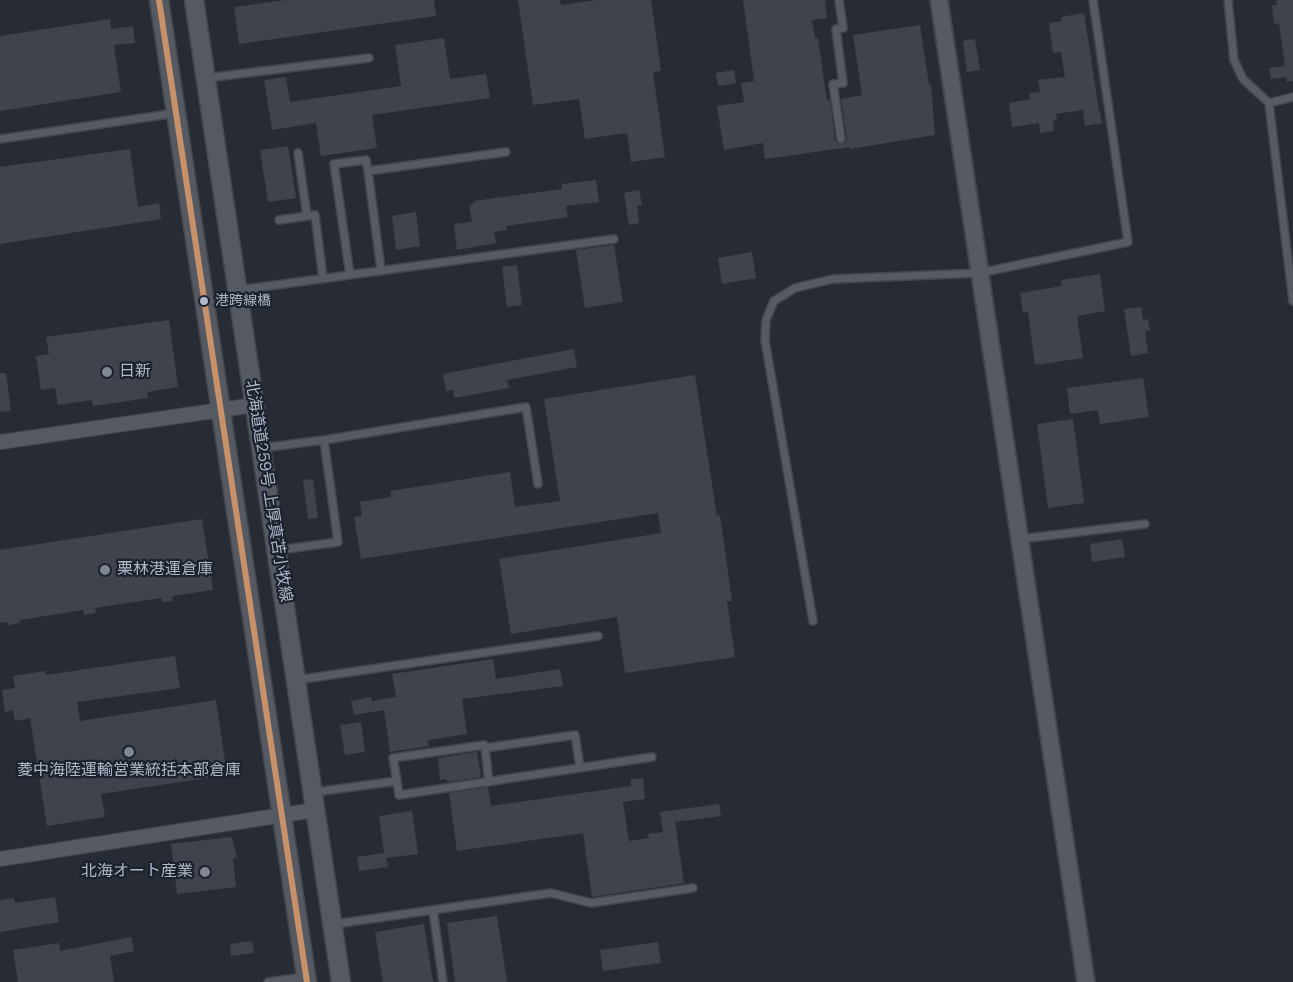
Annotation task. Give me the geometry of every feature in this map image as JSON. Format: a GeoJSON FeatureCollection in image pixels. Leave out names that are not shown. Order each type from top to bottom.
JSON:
{"type":"FeatureCollection","features":[{"type":"Feature","properties":{"kind":"main road","name":"北海道道259号 上厚真苫小牧線"},"geometry":{"type":"LineString","coordinates":[[159,0],[307,979]]}},
{"type":"Feature","properties":{"kind":"main road","name":"北海道道259号 上厚真苫小牧線"},"geometry":{"type":"LineString","coordinates":[[194,0],[341,982]]}},
{"type":"Feature","properties":{"kind":"street"},"geometry":{"type":"LineString","coordinates":[[939,0],[1086,982]]}},
{"type":"Feature","properties":{"kind":"street"},"geometry":{"type":"LineString","coordinates":[[0,442],[255,405]]}},
{"type":"Feature","properties":{"kind":"street"},"geometry":{"type":"LineString","coordinates":[[0,859],[283,815],[314,801]]}},
{"type":"Feature","properties":{"kind":"lane"},"geometry":{"type":"LineString","coordinates":[[839,0],[843,28],[836,29],[843,83],[833,84],[841,139]]}},
{"type":"Feature","properties":{"kind":"lane"},"geometry":{"type":"LineString","coordinates":[[813,621],[765,339],[766,320],[774,301],[795,288],[833,279],[979,273],[1128,242],[1093,0]]}},
{"type":"Feature","properties":{"kind":"lane"},"geometry":{"type":"LineString","coordinates":[[1228,0],[1234,60],[1243,79],[1269,103],[1293,301]]}},
{"type":"Feature","properties":{"kind":"lane"},"geometry":{"type":"LineString","coordinates":[[206,78],[369,58]]}},
{"type":"Feature","properties":{"kind":"lane"},"geometry":{"type":"LineString","coordinates":[[1269,103],[1293,97]]}},
{"type":"Feature","properties":{"kind":"lane"},"geometry":{"type":"LineString","coordinates":[[0,139],[176,113]]}},
{"type":"Feature","properties":{"kind":"lane"},"geometry":{"type":"LineString","coordinates":[[368,171],[506,152]]}},
{"type":"Feature","properties":{"kind":"lane"},"geometry":{"type":"LineString","coordinates":[[298,153],[306,216]]}},
{"type":"Feature","properties":{"kind":"lane"},"geometry":{"type":"LineString","coordinates":[[350,275],[334,164],[366,160],[381,270]]}},
{"type":"Feature","properties":{"kind":"lane"},"geometry":{"type":"LineString","coordinates":[[279,220],[315,215],[323,278]]}},
{"type":"Feature","properties":{"kind":"lane"},"geometry":{"type":"LineString","coordinates":[[237,290],[614,239]]}},
{"type":"Feature","properties":{"kind":"lane"},"geometry":{"type":"LineString","coordinates":[[261,448],[526,407],[538,484]]}},
{"type":"Feature","properties":{"kind":"lane"},"geometry":{"type":"LineString","coordinates":[[276,550],[338,542],[324,440]]}},
{"type":"Feature","properties":{"kind":"lane"},"geometry":{"type":"LineString","coordinates":[[1020,539],[1145,524]]}},
{"type":"Feature","properties":{"kind":"lane"},"geometry":{"type":"LineString","coordinates":[[296,680],[598,636]]}},
{"type":"Feature","properties":{"kind":"lane"},"geometry":{"type":"LineString","coordinates":[[484,748],[575,735],[580,768]]}},
{"type":"Feature","properties":{"kind":"lane"},"geometry":{"type":"LineString","coordinates":[[489,782],[484,745],[393,758],[399,795],[489,782],[580,768],[652,758]]}},
{"type":"Feature","properties":{"kind":"lane"},"geometry":{"type":"LineString","coordinates":[[314,801],[397,781]]}},
{"type":"Feature","properties":{"kind":"lane"},"geometry":{"type":"LineString","coordinates":[[332,924],[550,893],[591,903],[693,888]]}},
{"type":"Feature","properties":{"kind":"lane"},"geometry":{"type":"LineString","coordinates":[[433,910],[443,982]]}},
{"type":"Feature","properties":{"kind":"lane"},"geometry":{"type":"LineString","coordinates":[[268,982],[307,979]]}},
{"type":"Feature","properties":{"kind":"building"},"geometry":{"type":"Polygon","coordinates":[[[286,0],[434,0],[436,16],[239,44],[234,7],[286,0]]]}},
{"type":"Feature","properties":{"kind":"building"},"geometry":{"type":"Polygon","coordinates":[[[518,0],[560,0],[561,5],[597,0],[651,0],[661,71],[653,72],[665,157],[631,162],[627,133],[585,139],[579,99],[533,105],[518,0]]]}},
{"type":"Feature","properties":{"kind":"building"},"geometry":{"type":"Polygon","coordinates":[[[743,0],[825,0],[827,18],[812,20],[815,38],[818,38],[827,101],[830,100],[835,140],[839,144],[845,143],[847,139],[841,99],[862,95],[853,35],[920,25],[929,85],[931,84],[935,135],[850,149],[850,147],[765,159],[763,143],[724,150],[717,106],[744,102],[741,83],[754,81],[743,0]]]}},
{"type":"Feature","properties":{"kind":"building"},"geometry":{"type":"Polygon","coordinates":[[[1276,0],[1293,0],[1293,81],[1287,82],[1286,77],[1271,79],[1269,68],[1285,66],[1279,23],[1274,24],[1272,5],[1277,5],[1276,0]]]}},
{"type":"Feature","properties":{"kind":"building"},"geometry":{"type":"Polygon","coordinates":[[[1084,13],[1102,123],[1085,126],[1083,110],[1056,114],[1057,120],[1053,121],[1054,131],[1040,133],[1039,123],[1012,127],[1009,103],[1030,99],[1029,93],[1040,92],[1038,80],[1065,77],[1061,52],[1053,53],[1049,23],[1062,21],[1061,17],[1084,13]]]}},
{"type":"Feature","properties":{"kind":"building"},"geometry":{"type":"Polygon","coordinates":[[[110,19],[111,29],[133,26],[135,43],[114,45],[121,92],[0,111],[0,36],[110,19]]]}},
{"type":"Feature","properties":{"kind":"building"},"geometry":{"type":"Polygon","coordinates":[[[444,38],[450,79],[486,74],[490,98],[372,115],[377,148],[321,156],[316,123],[272,130],[264,80],[286,77],[290,102],[401,86],[395,45],[444,38]]]}},
{"type":"Feature","properties":{"kind":"building"},"geometry":{"type":"Polygon","coordinates":[[[975,39],[980,70],[967,72],[963,41],[975,39]]]}},
{"type":"Feature","properties":{"kind":"building"},"geometry":{"type":"Polygon","coordinates":[[[734,70],[736,83],[718,86],[716,73],[734,70]]]}},
{"type":"Feature","properties":{"kind":"building"},"geometry":{"type":"Polygon","coordinates":[[[288,146],[296,198],[268,202],[260,150],[288,146]]]}},
{"type":"Feature","properties":{"kind":"building"},"geometry":{"type":"Polygon","coordinates":[[[130,149],[138,207],[159,203],[161,219],[0,244],[0,167],[130,149]]]}},
{"type":"Feature","properties":{"kind":"building"},"geometry":{"type":"Polygon","coordinates":[[[596,180],[599,202],[566,206],[568,217],[506,226],[507,230],[494,232],[496,243],[457,250],[454,224],[472,222],[469,205],[474,204],[474,201],[562,189],[562,184],[596,180]]]}},
{"type":"Feature","properties":{"kind":"building"},"geometry":{"type":"Polygon","coordinates":[[[639,190],[642,205],[637,206],[639,223],[629,225],[624,193],[639,190]]]}},
{"type":"Feature","properties":{"kind":"building"},"geometry":{"type":"Polygon","coordinates":[[[416,212],[420,246],[396,250],[392,216],[416,212]]]}},
{"type":"Feature","properties":{"kind":"building"},"geometry":{"type":"Polygon","coordinates":[[[614,245],[623,302],[585,308],[576,250],[614,245]]]}},
{"type":"Feature","properties":{"kind":"building"},"geometry":{"type":"Polygon","coordinates":[[[752,252],[756,278],[722,284],[718,258],[752,252]]]}},
{"type":"Feature","properties":{"kind":"building"},"geometry":{"type":"Polygon","coordinates":[[[517,265],[522,305],[507,307],[502,267],[517,265]]]}},
{"type":"Feature","properties":{"kind":"building"},"geometry":{"type":"Polygon","coordinates":[[[1100,274],[1105,311],[1077,316],[1083,358],[1035,365],[1028,312],[1023,313],[1020,293],[1062,286],[1061,280],[1100,274]]]}},
{"type":"Feature","properties":{"kind":"building"},"geometry":{"type":"Polygon","coordinates":[[[1141,307],[1143,320],[1148,319],[1150,330],[1145,331],[1148,353],[1131,356],[1124,309],[1141,307]]]}},
{"type":"Feature","properties":{"kind":"building","name":"日新"},"geometry":{"type":"Polygon","coordinates":[[[169,320],[178,387],[147,392],[148,398],[93,406],[92,400],[58,405],[55,388],[41,390],[36,356],[49,354],[46,337],[169,320]]]}},
{"type":"Feature","properties":{"kind":"building"},"geometry":{"type":"Polygon","coordinates":[[[574,349],[577,367],[507,380],[509,388],[454,398],[453,390],[446,391],[443,374],[574,349]]]}},
{"type":"Feature","properties":{"kind":"building"},"geometry":{"type":"Polygon","coordinates":[[[0,373],[6,373],[11,411],[0,412],[0,373]]]}},
{"type":"Feature","properties":{"kind":"building"},"geometry":{"type":"Polygon","coordinates":[[[695,375],[717,516],[720,515],[732,601],[727,601],[735,657],[625,673],[617,617],[511,634],[499,559],[661,533],[658,513],[361,559],[354,517],[362,516],[360,502],[391,497],[390,491],[510,472],[515,507],[560,501],[544,399],[695,375]]]}},
{"type":"Feature","properties":{"kind":"building"},"geometry":{"type":"Polygon","coordinates":[[[1143,378],[1149,417],[1100,424],[1098,410],[1070,414],[1067,388],[1143,378]]]}},
{"type":"Feature","properties":{"kind":"building"},"geometry":{"type":"Polygon","coordinates":[[[1073,419],[1084,503],[1048,508],[1037,424],[1073,419]]]}},
{"type":"Feature","properties":{"kind":"building"},"geometry":{"type":"Polygon","coordinates":[[[313,479],[318,518],[308,519],[303,480],[313,479]]]}},
{"type":"Feature","properties":{"kind":"building","name":"栗林港運倉庫"},"geometry":{"type":"Polygon","coordinates":[[[202,519],[213,590],[172,596],[173,601],[162,602],[161,598],[95,608],[96,613],[84,615],[83,610],[20,620],[20,623],[8,625],[8,622],[0,623],[0,550],[202,519]]]}},
{"type":"Feature","properties":{"kind":"building"},"geometry":{"type":"Polygon","coordinates":[[[1122,539],[1125,557],[1092,562],[1090,544],[1122,539]]]}},
{"type":"Feature","properties":{"kind":"building","name":"菱中海陸運輸営業統括本部倉庫"},"geometry":{"type":"Polygon","coordinates":[[[175,656],[180,688],[77,702],[80,721],[216,700],[227,775],[101,794],[105,817],[47,826],[30,718],[15,721],[13,710],[5,712],[2,690],[15,688],[13,676],[45,671],[46,675],[175,656]]]}},
{"type":"Feature","properties":{"kind":"building"},"geometry":{"type":"Polygon","coordinates":[[[493,659],[496,679],[560,669],[563,686],[462,699],[467,734],[428,740],[429,746],[390,752],[384,710],[354,715],[351,701],[371,697],[372,701],[396,697],[392,674],[493,659]]]}},
{"type":"Feature","properties":{"kind":"building"},"geometry":{"type":"Polygon","coordinates":[[[361,722],[365,752],[345,755],[340,725],[361,722]]]}},
{"type":"Feature","properties":{"kind":"building"},"geometry":{"type":"Polygon","coordinates":[[[477,752],[481,777],[447,782],[447,779],[440,780],[438,758],[477,752]]]}},
{"type":"Feature","properties":{"kind":"building"},"geometry":{"type":"Polygon","coordinates":[[[643,778],[645,799],[623,802],[629,841],[649,838],[648,834],[663,832],[660,812],[719,804],[721,816],[675,822],[684,883],[592,897],[583,833],[457,851],[449,793],[488,787],[491,806],[631,786],[631,779],[643,778]]]}},
{"type":"Feature","properties":{"kind":"building"},"geometry":{"type":"Polygon","coordinates":[[[412,811],[418,854],[386,858],[388,867],[359,871],[357,857],[384,853],[379,816],[412,811]]]}},
{"type":"Feature","properties":{"kind":"building","name":"北海オート産業"},"geometry":{"type":"Polygon","coordinates":[[[232,837],[237,858],[233,858],[236,887],[177,894],[171,844],[232,837]]]}},
{"type":"Feature","properties":{"kind":"building"},"geometry":{"type":"Polygon","coordinates":[[[55,897],[59,922],[0,932],[0,900],[14,898],[15,903],[55,897]]]}},
{"type":"Feature","properties":{"kind":"building"},"geometry":{"type":"Polygon","coordinates":[[[497,916],[507,982],[455,982],[447,923],[497,916]]]}},
{"type":"Feature","properties":{"kind":"building"},"geometry":{"type":"Polygon","coordinates":[[[424,924],[433,982],[383,982],[375,932],[424,924]]]}},
{"type":"Feature","properties":{"kind":"building"},"geometry":{"type":"Polygon","coordinates":[[[131,937],[134,951],[110,956],[114,982],[18,982],[13,950],[59,943],[60,951],[131,937]]]}},
{"type":"Feature","properties":{"kind":"building"},"geometry":{"type":"Polygon","coordinates":[[[252,941],[254,953],[231,956],[230,944],[252,941]]]}},
{"type":"Feature","properties":{"kind":"building"},"geometry":{"type":"Polygon","coordinates":[[[658,942],[661,963],[603,971],[600,950],[658,942]]]}},
{"type":"Feature","properties":{"kind":"transit line"},"geometry":{"type":"LineString","coordinates":[[159,0],[307,982]]}},
{"type":"Feature","properties":{"kind":"place","name":"港跨線橋"},"geometry":{"type":"Point","coordinates":[204,301]}},
{"type":"Feature","properties":{"kind":"place","name":"日新"},"geometry":{"type":"Point","coordinates":[107,372]}},
{"type":"Feature","properties":{"kind":"place","name":"栗林港運倉庫"},"geometry":{"type":"Point","coordinates":[105,570]}},
{"type":"Feature","properties":{"kind":"place","name":"菱中海陸運輸営業統括本部倉庫"},"geometry":{"type":"Point","coordinates":[129,752]}},
{"type":"Feature","properties":{"kind":"place","name":"北海オート産業"},"geometry":{"type":"Point","coordinates":[205,872]}}]}
